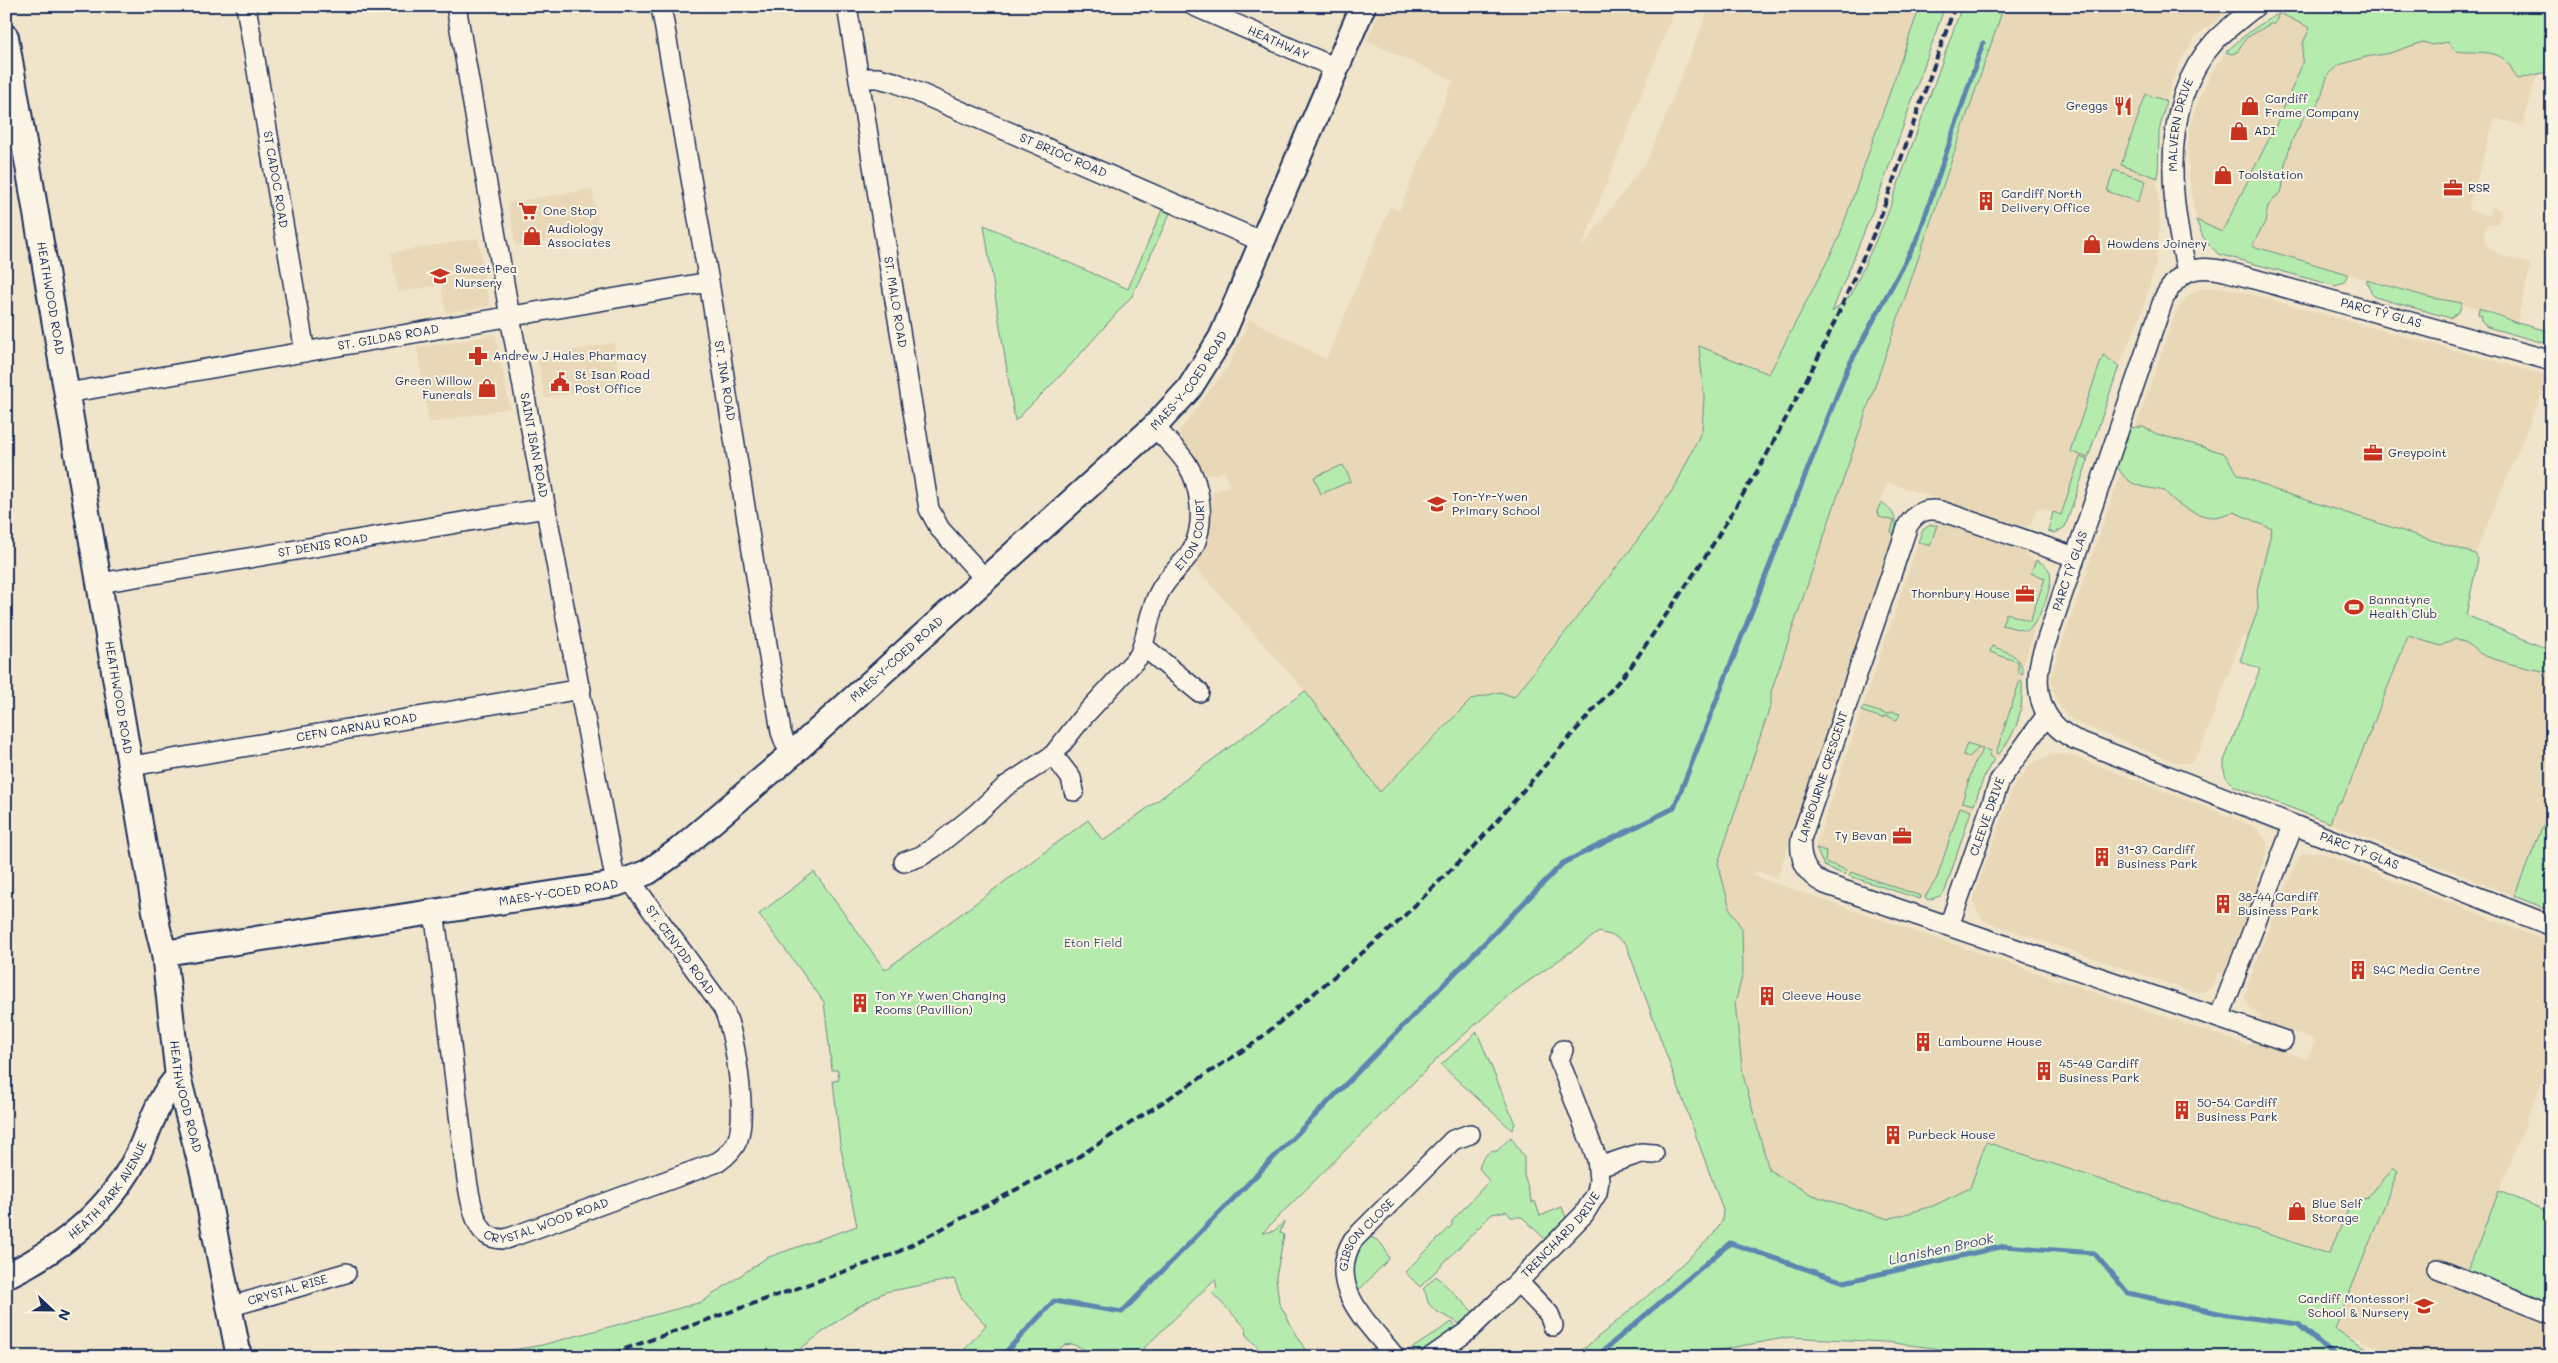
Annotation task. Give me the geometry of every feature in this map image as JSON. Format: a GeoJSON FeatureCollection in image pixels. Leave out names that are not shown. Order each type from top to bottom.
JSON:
{"type":"FeatureCollection","features":[{"type":"Feature","properties":{"kind":"street","name":"ST CADOC ROAD"},"geometry":{"type":"LineString","coordinates":[[246,6],[305,352]]}},
{"type":"Feature","properties":{"kind":"street","name":"SAINT ISAN ROAD"},"geometry":{"type":"LineString","coordinates":[[456,6],[510,317],[546,508],[581,689],[623,882]]}},
{"type":"Feature","properties":{"kind":"street","name":"ST. INA ROAD"},"geometry":{"type":"LineString","coordinates":[[661,6],[709,282],[781,732],[785,743],[793,753]]}},
{"type":"Feature","properties":{"kind":"street","name":"ST. MALO ROAD"},"geometry":{"type":"LineString","coordinates":[[847,6],[929,509],[940,529],[985,579]]}},
{"type":"Feature","properties":{"kind":"street","name":"HEATHWAY"},"geometry":{"type":"LineString","coordinates":[[1194,6],[1336,68]]}},
{"type":"Feature","properties":{"kind":"street","name":"MAES-Y-COED ROAD"},"geometry":{"type":"LineString","coordinates":[[164,953],[623,882],[648,872],[679,850],[793,753],[1154,427],[1180,401],[1221,338],[1363,6]]}},
{"type":"Feature","properties":{"kind":"street","name":"MALVERN DRIVE"},"geometry":{"type":"LineString","coordinates":[[2187,271],[2177,222],[2173,176],[2173,149],[2177,116],[2189,82],[2208,50],[2231,26],[2256,6]]}},
{"type":"Feature","properties":{"kind":"street","name":"HEATHWOOD ROAD"},"geometry":{"type":"LineString","coordinates":[[6,37],[132,766],[158,929],[164,953],[178,1077],[203,1173],[239,1357]]}},
{"type":"Feature","properties":{"kind":"street","name":"ST BRIOC ROAD"},"geometry":{"type":"LineString","coordinates":[[860,78],[871,77],[894,82],[1263,242]]}},
{"type":"Feature","properties":{"kind":"street","name":"PARC TŶ GLAS"},"geometry":{"type":"LineString","coordinates":[[2552,360],[2226,271],[2208,268],[2187,271],[2175,281],[2164,298],[2038,667],[2040,702],[2046,716],[2058,729],[2074,739],[2552,926]]}},
{"type":"Feature","properties":{"kind":"street","name":"ST. GILDAS ROAD"},"geometry":{"type":"LineString","coordinates":[[67,393],[709,282]]}},
{"type":"Feature","properties":{"kind":"street","name":"ETON COURT"},"geometry":{"type":"LineString","coordinates":[[904,862],[921,856],[935,847],[976,814],[1006,786],[1053,755],[1082,718],[1131,666],[1143,646],[1147,624],[1159,592],[1194,545],[1199,530],[1199,501],[1193,477],[1187,464],[1154,427]]}},
{"type":"Feature","properties":{"kind":"street","name":"ST DENIS ROAD"},"geometry":{"type":"LineString","coordinates":[[100,583],[546,508]]}},
{"type":"Feature","properties":{"kind":"street","name":"LAMBOURNE CRESCENT"},"geometry":{"type":"LineString","coordinates":[[2075,557],[1941,511],[1924,511],[1913,517],[1908,525],[1805,827],[1800,849],[1806,868],[1816,880],[2283,1040]]}},
{"type":"Feature","properties":{"kind":"street"},"geometry":{"type":"LineString","coordinates":[[1143,646],[1199,692]]}},
{"type":"Feature","properties":{"kind":"street","name":"CEFN CARNAU ROAD"},"geometry":{"type":"LineString","coordinates":[[132,766],[581,689]]}},
{"type":"Feature","properties":{"kind":"street","name":"CLEEVE DRIVE"},"geometry":{"type":"LineString","coordinates":[[1949,926],[2000,780],[2046,716]]}},
{"type":"Feature","properties":{"kind":"street"},"geometry":{"type":"LineString","coordinates":[[1053,755],[1071,778],[1074,791]]}},
{"type":"Feature","properties":{"kind":"street"},"geometry":{"type":"LineString","coordinates":[[2219,1018],[2293,826]]}},
{"type":"Feature","properties":{"kind":"street","name":"ST. CENYDD ROAD"},"geometry":{"type":"LineString","coordinates":[[623,882],[723,1008],[730,1022]]}},
{"type":"Feature","properties":{"kind":"street","name":"CRYSTAL WOOD ROAD"},"geometry":{"type":"LineString","coordinates":[[434,912],[465,1161],[477,1222],[490,1237],[506,1239],[677,1178],[726,1157],[737,1140],[742,1114],[730,1022]]}},
{"type":"Feature","properties":{"kind":"street","name":"TRENCHARD DRIVE"},"geometry":{"type":"LineString","coordinates":[[1431,1357],[1468,1331],[1518,1282],[1592,1204],[1597,1194],[1599,1167],[1559,1060],[1562,1050]]}},
{"type":"Feature","properties":{"kind":"street","name":"HEATH PARK AVENUE"},"geometry":{"type":"LineString","coordinates":[[6,1276],[53,1248],[87,1222],[107,1202],[132,1166],[167,1088],[178,1077]]}},
{"type":"Feature","properties":{"kind":"street","name":"GIBSON CLOSE"},"geometry":{"type":"LineString","coordinates":[[1395,1357],[1350,1298],[1343,1268],[1345,1257],[1354,1240],[1453,1140],[1470,1134]]}},
{"type":"Feature","properties":{"kind":"street"},"geometry":{"type":"LineString","coordinates":[[1599,1167],[1641,1153],[1654,1154]]}},
{"type":"Feature","properties":{"kind":"street"},"geometry":{"type":"LineString","coordinates":[[2437,1269],[2552,1314]]}},
{"type":"Feature","properties":{"kind":"street","name":"CRYSTAL RISE"},"geometry":{"type":"LineString","coordinates":[[229,1307],[346,1273]]}},
{"type":"Feature","properties":{"kind":"street"},"geometry":{"type":"LineString","coordinates":[[1518,1282],[1550,1314],[1553,1326]]}},
{"type":"Feature","properties":{"kind":"shaded area"},"geometry":{"type":"Polygon","coordinates":[[[1382,6],[1676,6],[1581,249],[1648,159],[1710,6],[1920,6],[1838,240],[1768,374],[1699,346],[1704,397],[1702,430],[1676,485],[1631,549],[1514,697],[1459,711],[1380,792],[1305,691],[1194,566],[1208,540],[1213,492],[1229,485],[1224,471],[1219,474],[1206,474],[1181,438],[1179,431],[1227,368],[1250,319],[1326,359],[1390,207],[1399,211],[1453,80],[1367,41],[1382,6]]]}},
{"type":"Feature","properties":{"kind":"shaded area"},"geometry":{"type":"Polygon","coordinates":[[[2004,6],[2234,6],[2196,36],[2177,67],[2166,101],[2159,132],[2156,161],[2160,225],[2155,267],[2141,315],[2119,366],[2065,527],[2055,533],[2048,531],[2053,512],[2037,507],[2031,524],[2023,527],[1887,482],[1881,502],[1895,517],[1897,528],[1895,534],[1777,878],[1756,871],[1754,876],[2245,1044],[2250,1045],[2252,1040],[2307,1059],[2315,1040],[2259,1020],[2261,1016],[2248,1006],[2245,996],[2247,986],[2296,862],[2303,853],[2320,852],[2552,943],[2552,1057],[2467,1273],[2437,1261],[2430,1277],[2552,1326],[2552,1357],[2405,1357],[2335,1330],[2351,1204],[2329,1254],[1986,1142],[1970,1188],[1933,1206],[1888,1219],[1812,1195],[1769,1170],[1743,1075],[1735,1003],[1743,973],[1742,929],[1730,909],[1718,863],[1771,705],[1771,692],[2004,6]]]}},
{"type":"Feature","properties":{"kind":"shaded area"},"geometry":{"type":"Polygon","coordinates":[[[2279,13],[2437,34],[2539,67],[2523,126],[2495,118],[2468,210],[2489,216],[2492,207],[2502,210],[2497,226],[2487,223],[2484,234],[2485,244],[2500,255],[2531,264],[2517,323],[2489,310],[2428,297],[2225,238],[2226,235],[2196,220],[2189,179],[2188,148],[2195,108],[2213,69],[2226,52],[2243,36],[2279,13]]]}},
{"type":"Feature","properties":{"kind":"shaded area"},"geometry":{"type":"Polygon","coordinates":[[[592,189],[600,232],[516,246],[508,203],[592,189]]]}},
{"type":"Feature","properties":{"kind":"shaded area"},"geometry":{"type":"Polygon","coordinates":[[[478,238],[490,306],[446,313],[441,285],[398,292],[391,253],[478,238]]]}},
{"type":"Feature","properties":{"kind":"shaded area"},"geometry":{"type":"Polygon","coordinates":[[[2213,287],[2228,288],[2549,376],[2475,554],[2130,444],[2176,311],[2190,294],[2200,289],[2213,287]]]}},
{"type":"Feature","properties":{"kind":"shaded area"},"geometry":{"type":"Polygon","coordinates":[[[495,335],[510,408],[429,423],[417,348],[495,335]]]}},
{"type":"Feature","properties":{"kind":"shaded area"},"geometry":{"type":"Polygon","coordinates":[[[614,343],[621,384],[545,398],[537,357],[614,343]]]}},
{"type":"Feature","properties":{"kind":"shaded area"},"geometry":{"type":"Polygon","coordinates":[[[2123,466],[2289,520],[2248,639],[2242,637],[2201,748],[2194,760],[2188,763],[2178,763],[2077,723],[2066,715],[2058,704],[2052,690],[2052,672],[2123,466]]]}},
{"type":"Feature","properties":{"kind":"shaded area"},"geometry":{"type":"Polygon","coordinates":[[[1937,522],[2026,551],[2025,556],[2045,565],[2051,579],[2022,667],[2023,706],[2018,724],[2007,744],[1985,774],[1945,891],[1940,896],[1928,900],[1828,869],[1819,860],[1816,845],[1921,534],[1926,527],[1936,525],[1937,522]]]}},
{"type":"Feature","properties":{"kind":"shaded area"},"geometry":{"type":"Polygon","coordinates":[[[2405,624],[2552,651],[2552,804],[2514,896],[2330,823],[2405,624]]]}},
{"type":"Feature","properties":{"kind":"shaded area"},"geometry":{"type":"Polygon","coordinates":[[[2051,755],[2073,756],[2254,826],[2263,835],[2267,843],[2267,851],[2256,880],[2260,882],[2224,973],[2219,972],[2211,987],[2203,992],[2193,992],[1984,921],[1978,913],[1974,904],[1975,894],[2013,787],[2031,764],[2051,755]]]}},
{"type":"Feature","properties":{"kind":"green space","name":"Eton Field"},"geometry":{"type":"Polygon","coordinates":[[[1920,6],[1945,6],[1879,195],[1832,312],[1851,295],[1886,218],[1962,6],[2004,6],[1771,692],[1771,704],[1718,863],[1730,909],[1742,929],[1743,973],[1735,1003],[1743,1075],[1769,1170],[1812,1195],[1888,1219],[1933,1206],[1970,1188],[1986,1142],[2329,1254],[2351,1203],[2367,1198],[2394,1168],[2398,1171],[2335,1329],[2381,1357],[2005,1357],[1885,1342],[1790,1337],[1681,1357],[1574,1357],[1652,1292],[1712,1236],[1722,1221],[1723,1210],[1626,944],[1614,936],[1599,932],[1509,995],[1442,1054],[1262,1233],[1274,1231],[1284,1222],[1280,1232],[1284,1235],[1276,1277],[1279,1303],[1309,1357],[1267,1357],[1247,1336],[1246,1328],[1212,1293],[1217,1288],[1215,1279],[1135,1357],[1103,1357],[1072,1344],[1064,1345],[1050,1357],[958,1357],[986,1325],[962,1299],[954,1279],[885,1292],[854,1309],[789,1357],[472,1357],[542,1345],[702,1302],[766,1258],[857,1226],[840,1144],[833,1081],[839,1080],[838,1070],[832,1070],[824,1002],[759,914],[814,872],[885,970],[1088,820],[1103,841],[1305,691],[1380,792],[1472,699],[1500,692],[1514,697],[1631,549],[1676,485],[1702,430],[1704,397],[1699,346],[1769,374],[1838,240],[1920,6]]]}},
{"type":"Feature","properties":{"kind":"green space"},"geometry":{"type":"Polygon","coordinates":[[[2295,6],[2552,6],[2552,76],[2546,72],[2518,79],[2503,58],[2491,53],[2456,51],[2448,42],[2432,45],[2423,42],[2390,53],[2366,57],[2339,65],[2328,74],[2319,103],[2304,117],[2292,140],[2285,164],[2282,190],[2268,206],[2265,222],[2252,246],[2348,274],[2344,282],[2336,286],[2218,254],[2203,237],[2196,220],[2222,232],[2277,123],[2302,65],[2303,43],[2310,28],[2280,13],[2295,6]]]}},
{"type":"Feature","properties":{"kind":"green space"},"geometry":{"type":"Polygon","coordinates":[[[2279,14],[2275,24],[2270,24],[2246,38],[2237,52],[2232,54],[2226,52],[2250,32],[2279,14]]]}},
{"type":"Feature","properties":{"kind":"green space"},"geometry":{"type":"Polygon","coordinates":[[[2146,94],[2166,101],[2159,132],[2158,178],[2121,165],[2146,94]]]}},
{"type":"Feature","properties":{"kind":"green space"},"geometry":{"type":"Polygon","coordinates":[[[2114,170],[2146,181],[2138,202],[2107,191],[2114,170]]]}},
{"type":"Feature","properties":{"kind":"green space"},"geometry":{"type":"Polygon","coordinates":[[[1162,210],[1170,213],[1132,296],[1067,369],[1015,421],[984,225],[1128,289],[1162,210]]]}},
{"type":"Feature","properties":{"kind":"green space"},"geometry":{"type":"Polygon","coordinates":[[[2366,280],[2428,297],[2462,303],[2459,312],[2450,318],[2375,297],[2371,293],[2369,284],[2365,282],[2366,280]]]}},
{"type":"Feature","properties":{"kind":"green space"},"geometry":{"type":"Polygon","coordinates":[[[2479,308],[2517,323],[2552,332],[2552,340],[2548,344],[2487,327],[2481,320],[2482,316],[2478,314],[2479,308]]]}},
{"type":"Feature","properties":{"kind":"green space"},"geometry":{"type":"Polygon","coordinates":[[[2103,355],[2119,366],[2088,458],[2070,451],[2103,355]]]}},
{"type":"Feature","properties":{"kind":"green space"},"geometry":{"type":"Polygon","coordinates":[[[2143,427],[2157,434],[2224,453],[2238,474],[2275,490],[2475,554],[2478,559],[2466,615],[2552,651],[2552,672],[2526,668],[2491,658],[2455,638],[2441,646],[2408,636],[2345,795],[2341,802],[2337,803],[2330,823],[2234,786],[2225,775],[2224,761],[2260,669],[2240,661],[2258,609],[2257,590],[2272,529],[2234,512],[2216,517],[2201,515],[2174,501],[2165,491],[2142,487],[2130,482],[2116,464],[2125,428],[2143,427]]]}},
{"type":"Feature","properties":{"kind":"green space"},"geometry":{"type":"Polygon","coordinates":[[[2080,457],[2088,460],[2065,527],[2055,533],[2048,531],[2053,512],[2061,515],[2080,457]]]}},
{"type":"Feature","properties":{"kind":"green space"},"geometry":{"type":"Polygon","coordinates":[[[1343,465],[1351,481],[1321,494],[1314,477],[1343,465]]]}},
{"type":"Feature","properties":{"kind":"green space"},"geometry":{"type":"Polygon","coordinates":[[[1881,502],[1894,515],[1896,524],[1895,534],[1891,532],[1894,521],[1880,517],[1877,512],[1881,502]]]}},
{"type":"Feature","properties":{"kind":"green space"},"geometry":{"type":"Polygon","coordinates":[[[1930,525],[1937,525],[1930,546],[1918,542],[1923,530],[1930,525]]]}},
{"type":"Feature","properties":{"kind":"green space"},"geometry":{"type":"Polygon","coordinates":[[[2036,560],[2048,568],[2051,579],[2040,614],[2031,628],[2026,631],[2002,625],[2006,613],[2030,621],[2045,578],[2031,573],[2036,560]]]}},
{"type":"Feature","properties":{"kind":"green space"},"geometry":{"type":"Polygon","coordinates":[[[1992,646],[2008,652],[2017,658],[2023,674],[2018,672],[2018,662],[1990,652],[1992,646]]]}},
{"type":"Feature","properties":{"kind":"green space"},"geometry":{"type":"Polygon","coordinates":[[[2020,680],[2022,681],[2022,701],[2018,720],[2011,737],[1999,754],[1996,753],[2020,680]]]}},
{"type":"Feature","properties":{"kind":"green space"},"geometry":{"type":"Polygon","coordinates":[[[1863,707],[1886,714],[1893,712],[1900,714],[1897,720],[1886,716],[1882,718],[1861,711],[1863,707]]]}},
{"type":"Feature","properties":{"kind":"green space"},"geometry":{"type":"Polygon","coordinates":[[[1967,743],[1991,751],[1989,756],[1994,759],[1985,774],[1974,805],[1962,802],[1975,761],[1983,750],[1979,748],[1969,757],[1963,755],[1967,743]]]}},
{"type":"Feature","properties":{"kind":"green space"},"geometry":{"type":"Polygon","coordinates":[[[2552,804],[2552,911],[2514,896],[2552,804]]]}},
{"type":"Feature","properties":{"kind":"green space"},"geometry":{"type":"Polygon","coordinates":[[[1960,807],[1971,811],[1945,891],[1940,896],[1928,900],[1925,897],[1937,878],[1960,807]]]}},
{"type":"Feature","properties":{"kind":"green space"},"geometry":{"type":"Polygon","coordinates":[[[1816,848],[1826,851],[1825,862],[1846,870],[1845,875],[1824,866],[1816,848]]]}},
{"type":"Feature","properties":{"kind":"green space"},"geometry":{"type":"Polygon","coordinates":[[[1851,872],[1921,896],[1920,899],[1849,876],[1851,872]]]}},
{"type":"Feature","properties":{"kind":"green space"},"geometry":{"type":"Polygon","coordinates":[[[1477,1032],[1515,1124],[1512,1130],[1441,1065],[1477,1032]]]}},
{"type":"Feature","properties":{"kind":"green space"},"geometry":{"type":"Polygon","coordinates":[[[1511,1137],[1524,1157],[1524,1175],[1532,1203],[1535,1201],[1540,1216],[1562,1207],[1566,1218],[1545,1239],[1522,1217],[1511,1217],[1506,1211],[1492,1214],[1420,1287],[1405,1272],[1452,1225],[1452,1221],[1489,1181],[1479,1168],[1482,1161],[1485,1156],[1490,1152],[1497,1151],[1511,1137]]]}},
{"type":"Feature","properties":{"kind":"green space"},"geometry":{"type":"Polygon","coordinates":[[[2499,1191],[2552,1213],[2552,1307],[2467,1273],[2499,1191]]]}},
{"type":"Feature","properties":{"kind":"green space"},"geometry":{"type":"Polygon","coordinates":[[[1369,1237],[1382,1245],[1389,1259],[1356,1293],[1353,1269],[1355,1256],[1358,1249],[1369,1237]]]}},
{"type":"Feature","properties":{"kind":"green space"},"geometry":{"type":"Polygon","coordinates":[[[1436,1276],[1473,1312],[1459,1324],[1436,1311],[1428,1302],[1423,1289],[1436,1276]]]}},
{"type":"Feature","properties":{"kind":"green space"},"geometry":{"type":"Polygon","coordinates":[[[1452,1322],[1456,1327],[1427,1348],[1414,1352],[1408,1351],[1452,1322]]]}},
{"type":"Feature","properties":{"kind":"waterway"},"geometry":{"type":"LineString","coordinates":[[1001,1357],[1054,1301],[1122,1312],[1563,863],[1674,808],[1848,367],[1917,240],[1983,43]]}},
{"type":"Feature","properties":{"kind":"waterway","name":"Llanishen Brook"},"geometry":{"type":"LineString","coordinates":[[1596,1357],[1730,1243],[1844,1282],[2005,1246],[2094,1253],[2128,1293],[2227,1315],[2298,1324],[2336,1357]]}},
{"type":"Feature","properties":{"kind":"railway"},"geometry":{"type":"LineString","coordinates":[[602,1357],[894,1254],[1078,1157],[1256,1042],[1393,927],[1474,847],[1630,668],[1704,559],[1765,458],[1822,350],[1878,224],[1955,6]]}},
{"type":"Feature","properties":{"kind":"place","name":"Greggs"},"geometry":{"type":"Point","coordinates":[2123,106]}},
{"type":"Feature","properties":{"kind":"place","name":"Cardiff Frame Company"},"geometry":{"type":"Point","coordinates":[2250,106]}},
{"type":"Feature","properties":{"kind":"place","name":"ADI"},"geometry":{"type":"Point","coordinates":[2239,131]}},
{"type":"Feature","properties":{"kind":"place","name":"Toolstation"},"geometry":{"type":"Point","coordinates":[2223,175]}},
{"type":"Feature","properties":{"kind":"place","name":"RSR"},"geometry":{"type":"Point","coordinates":[2453,188]}},
{"type":"Feature","properties":{"kind":"place","name":"Cardiff North Delivery Office"},"geometry":{"type":"Point","coordinates":[1986,201]}},
{"type":"Feature","properties":{"kind":"place","name":"One Stop"},"geometry":{"type":"Point","coordinates":[528,211]}},
{"type":"Feature","properties":{"kind":"place","name":"Audiology Associates"},"geometry":{"type":"Point","coordinates":[532,236]}},
{"type":"Feature","properties":{"kind":"place","name":"Howdens Joinery"},"geometry":{"type":"Point","coordinates":[2092,244]}},
{"type":"Feature","properties":{"kind":"place","name":"Sweet Pea Nursery"},"geometry":{"type":"Point","coordinates":[440,276]}},
{"type":"Feature","properties":{"kind":"place","name":"Andrew J Hales Pharmacy"},"geometry":{"type":"Point","coordinates":[478,356]}},
{"type":"Feature","properties":{"kind":"place","name":"St Isan Road Post Office"},"geometry":{"type":"Point","coordinates":[560,382]}},
{"type":"Feature","properties":{"kind":"place","name":"Green Willow Funerals"},"geometry":{"type":"Point","coordinates":[487,388]}},
{"type":"Feature","properties":{"kind":"place","name":"Greypoint"},"geometry":{"type":"Point","coordinates":[2373,453]}},
{"type":"Feature","properties":{"kind":"place","name":"Ton-Yr-Ywen Primary School"},"geometry":{"type":"Point","coordinates":[1437,504]}},
{"type":"Feature","properties":{"kind":"place","name":"Thornbury House"},"geometry":{"type":"Point","coordinates":[2025,594]}},
{"type":"Feature","properties":{"kind":"place","name":"Bannatyne Health Club"},"geometry":{"type":"Point","coordinates":[2354,607]}},
{"type":"Feature","properties":{"kind":"place","name":"Ty Bevan"},"geometry":{"type":"Point","coordinates":[1902,836]}},
{"type":"Feature","properties":{"kind":"place","name":"31-37 Cardiff Business Park"},"geometry":{"type":"Point","coordinates":[2102,857]}},
{"type":"Feature","properties":{"kind":"place","name":"38-44 Cardiff Business Park"},"geometry":{"type":"Point","coordinates":[2223,904]}},
{"type":"Feature","properties":{"kind":"place","name":"S4C Media Centre"},"geometry":{"type":"Point","coordinates":[2358,970]}},
{"type":"Feature","properties":{"kind":"place","name":"Cleeve House"},"geometry":{"type":"Point","coordinates":[1767,996]}},
{"type":"Feature","properties":{"kind":"place","name":"Ton Yr Ywen Changing Rooms (Pavillion)"},"geometry":{"type":"Point","coordinates":[860,1003]}},
{"type":"Feature","properties":{"kind":"place","name":"Lambourne House"},"geometry":{"type":"Point","coordinates":[1923,1042]}},
{"type":"Feature","properties":{"kind":"place","name":"45-49 Cardiff Business Park"},"geometry":{"type":"Point","coordinates":[2044,1071]}},
{"type":"Feature","properties":{"kind":"place","name":"50-54 Cardiff Business Park"},"geometry":{"type":"Point","coordinates":[2182,1110]}},
{"type":"Feature","properties":{"kind":"place","name":"Purbeck House"},"geometry":{"type":"Point","coordinates":[1893,1135]}},
{"type":"Feature","properties":{"kind":"place","name":"Blue Self Storage"},"geometry":{"type":"Point","coordinates":[2297,1211]}},
{"type":"Feature","properties":{"kind":"place","name":"Cardiff Montessori School & Nursery"},"geometry":{"type":"Point","coordinates":[2424,1306]}}]}
